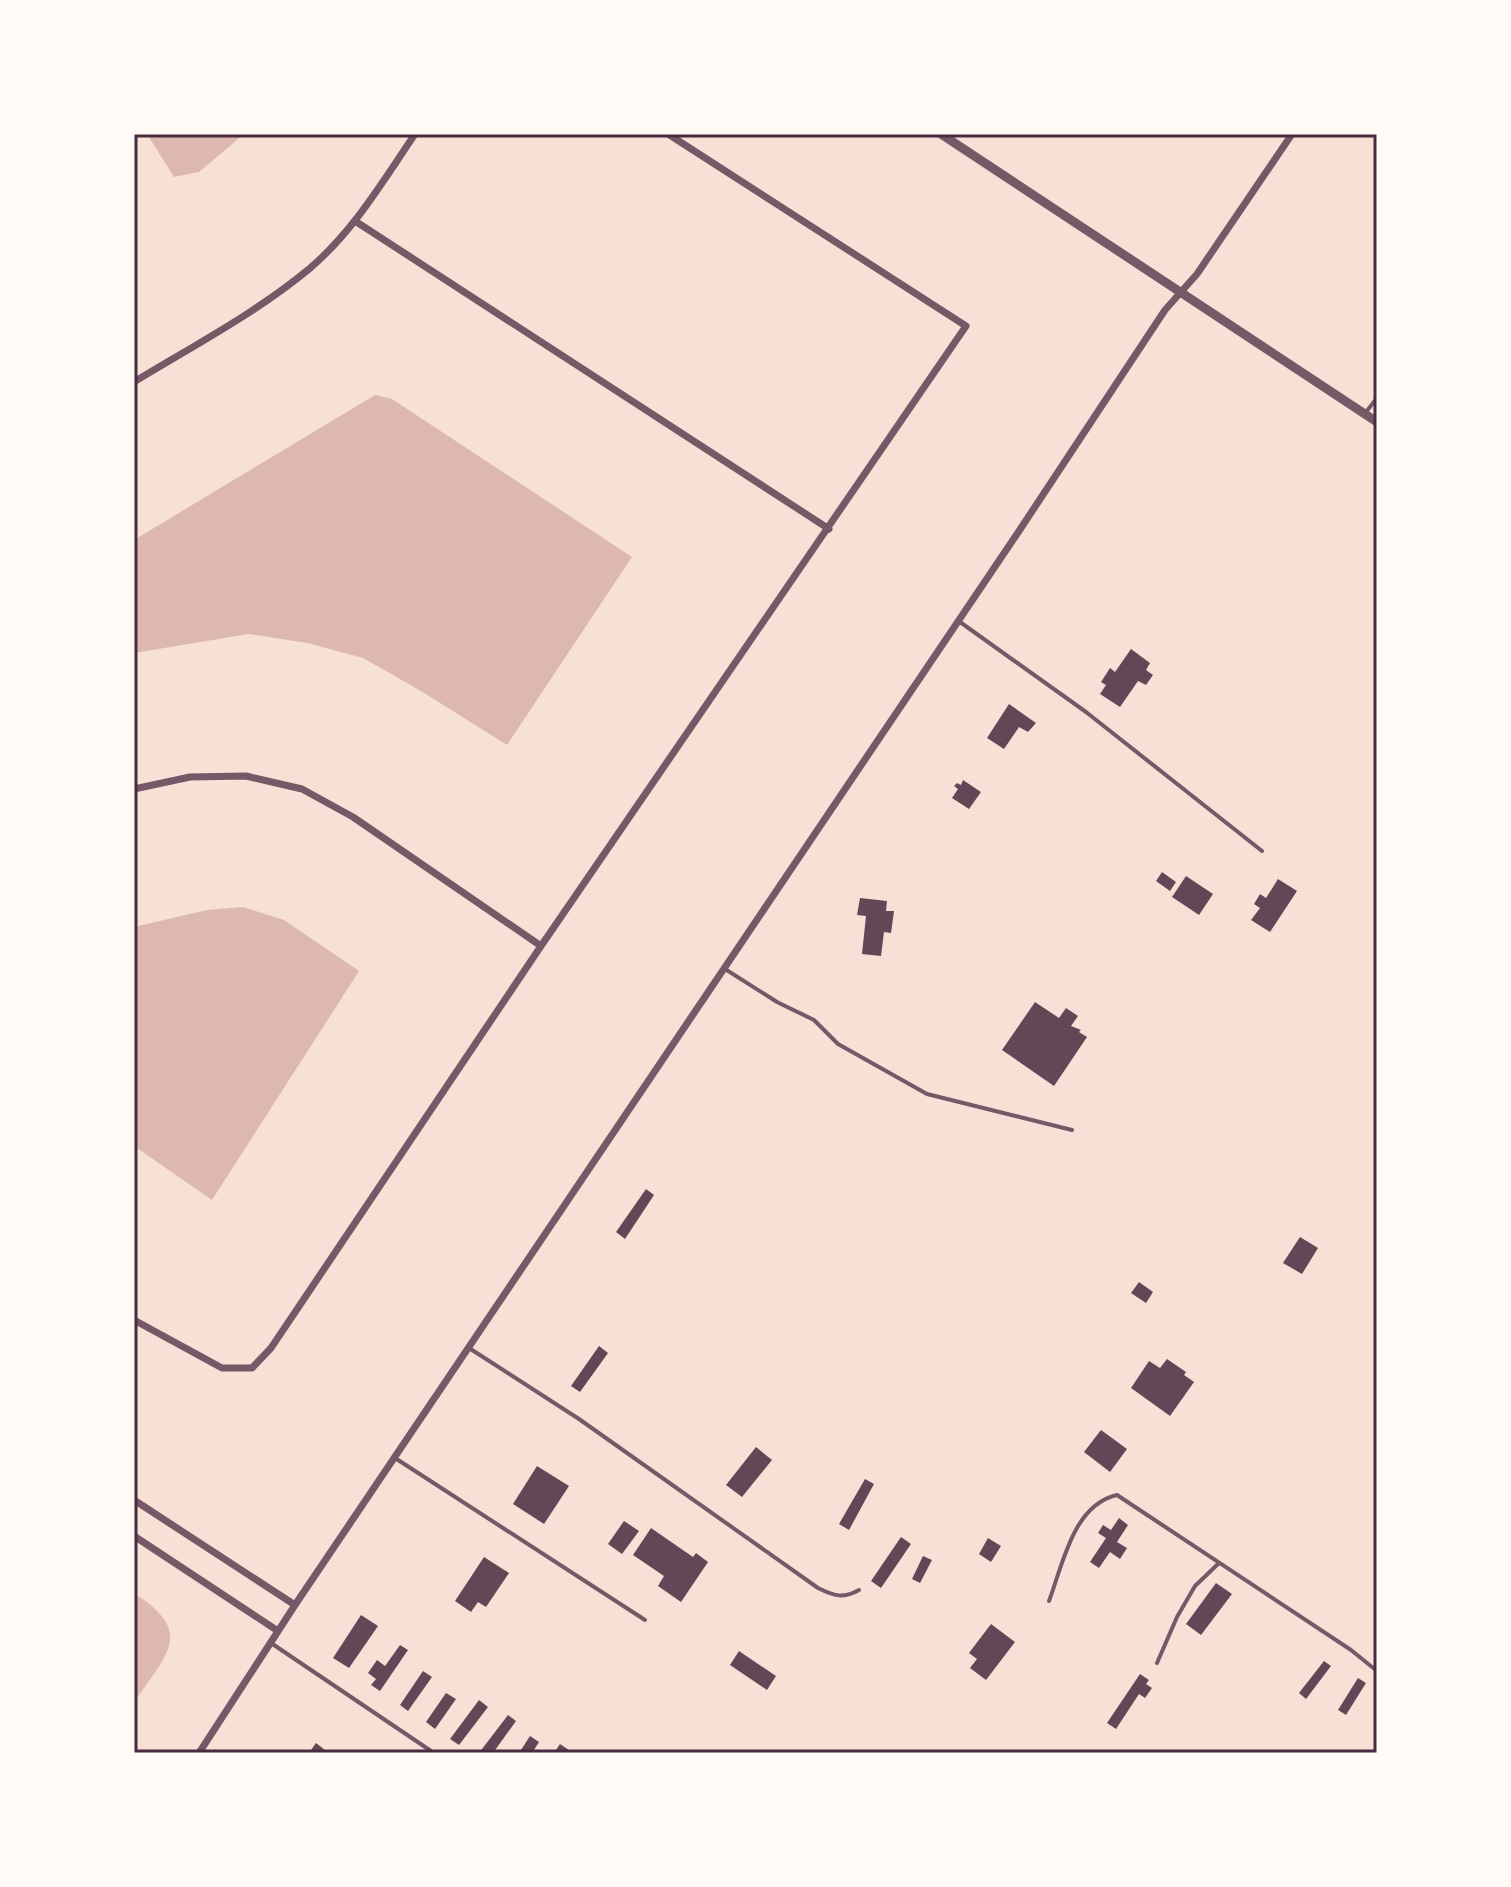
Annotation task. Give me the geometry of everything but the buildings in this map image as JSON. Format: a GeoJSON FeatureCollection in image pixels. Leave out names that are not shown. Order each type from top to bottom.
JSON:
{"type":"FeatureCollection","features":[{"type":"Feature","properties":{"kind":"street"},"geometry":{"type":"LineString","coordinates":[[134,382],[267,300],[309,268],[355,221],[415,134]]}},
{"type":"Feature","properties":{"kind":"street"},"geometry":{"type":"LineString","coordinates":[[134,1320],[222,1368],[252,1368],[279,1336],[541,946],[966,326],[668,134]]}},
{"type":"Feature","properties":{"kind":"street"},"geometry":{"type":"LineString","coordinates":[[941,134],[1377,422]]}},
{"type":"Feature","properties":{"kind":"street"},"geometry":{"type":"LineString","coordinates":[[199,1753],[295,1605],[1165,310],[1197,274],[1292,134]]}},
{"type":"Feature","properties":{"kind":"street"},"geometry":{"type":"LineString","coordinates":[[355,221],[829,529]]}},
{"type":"Feature","properties":{"kind":"street"},"geometry":{"type":"LineString","coordinates":[[134,789],[190,777],[246,776],[302,789],[353,817],[541,946]]}},
{"type":"Feature","properties":{"kind":"street"},"geometry":{"type":"LineString","coordinates":[[134,1500],[295,1605]]}},
{"type":"Feature","properties":{"kind":"street"},"geometry":{"type":"LineString","coordinates":[[134,1536],[278,1631]]}},
{"type":"Feature","properties":{"kind":"lane"},"geometry":{"type":"LineString","coordinates":[[1365,413],[1377,398]]}},
{"type":"Feature","properties":{"kind":"lane"},"geometry":{"type":"LineString","coordinates":[[958,620],[1086,712],[1262,851]]}},
{"type":"Feature","properties":{"kind":"lane"},"geometry":{"type":"LineString","coordinates":[[723,968],[777,1002],[814,1020],[838,1044],[927,1094],[1072,1130]]}},
{"type":"Feature","properties":{"kind":"lane"},"geometry":{"type":"LineString","coordinates":[[469,1348],[579,1419],[818,1588],[835,1596],[847,1597],[859,1590]]}},
{"type":"Feature","properties":{"kind":"lane"},"geometry":{"type":"LineString","coordinates":[[395,1458],[645,1620]]}},
{"type":"Feature","properties":{"kind":"lane"},"geometry":{"type":"LineString","coordinates":[[1049,1601],[1071,1540],[1088,1509],[1105,1498],[1117,1495],[1351,1650],[1377,1671]]}},
{"type":"Feature","properties":{"kind":"lane"},"geometry":{"type":"LineString","coordinates":[[1157,1663],[1177,1617],[1195,1586],[1218,1564]]}},
{"type":"Feature","properties":{"kind":"lane"},"geometry":{"type":"LineString","coordinates":[[271,1643],[434,1753]]}},
{"type":"Feature","properties":{"kind":"shaded area"},"geometry":{"type":"Polygon","coordinates":[[[147,134],[244,134],[199,172],[174,177],[147,134]]]}},
{"type":"Feature","properties":{"kind":"shaded area"},"geometry":{"type":"Polygon","coordinates":[[[375,395],[392,399],[632,557],[507,745],[363,658],[307,643],[249,634],[134,653],[134,540],[375,395]]]}},
{"type":"Feature","properties":{"kind":"shaded area"},"geometry":{"type":"Polygon","coordinates":[[[243,907],[284,920],[359,971],[212,1200],[134,1146],[134,927],[207,910],[243,907]]]}},
{"type":"Feature","properties":{"kind":"shaded area"},"geometry":{"type":"Polygon","coordinates":[[[134,1593],[165,1620],[170,1632],[164,1657],[134,1703],[134,1593]]]}}]}
